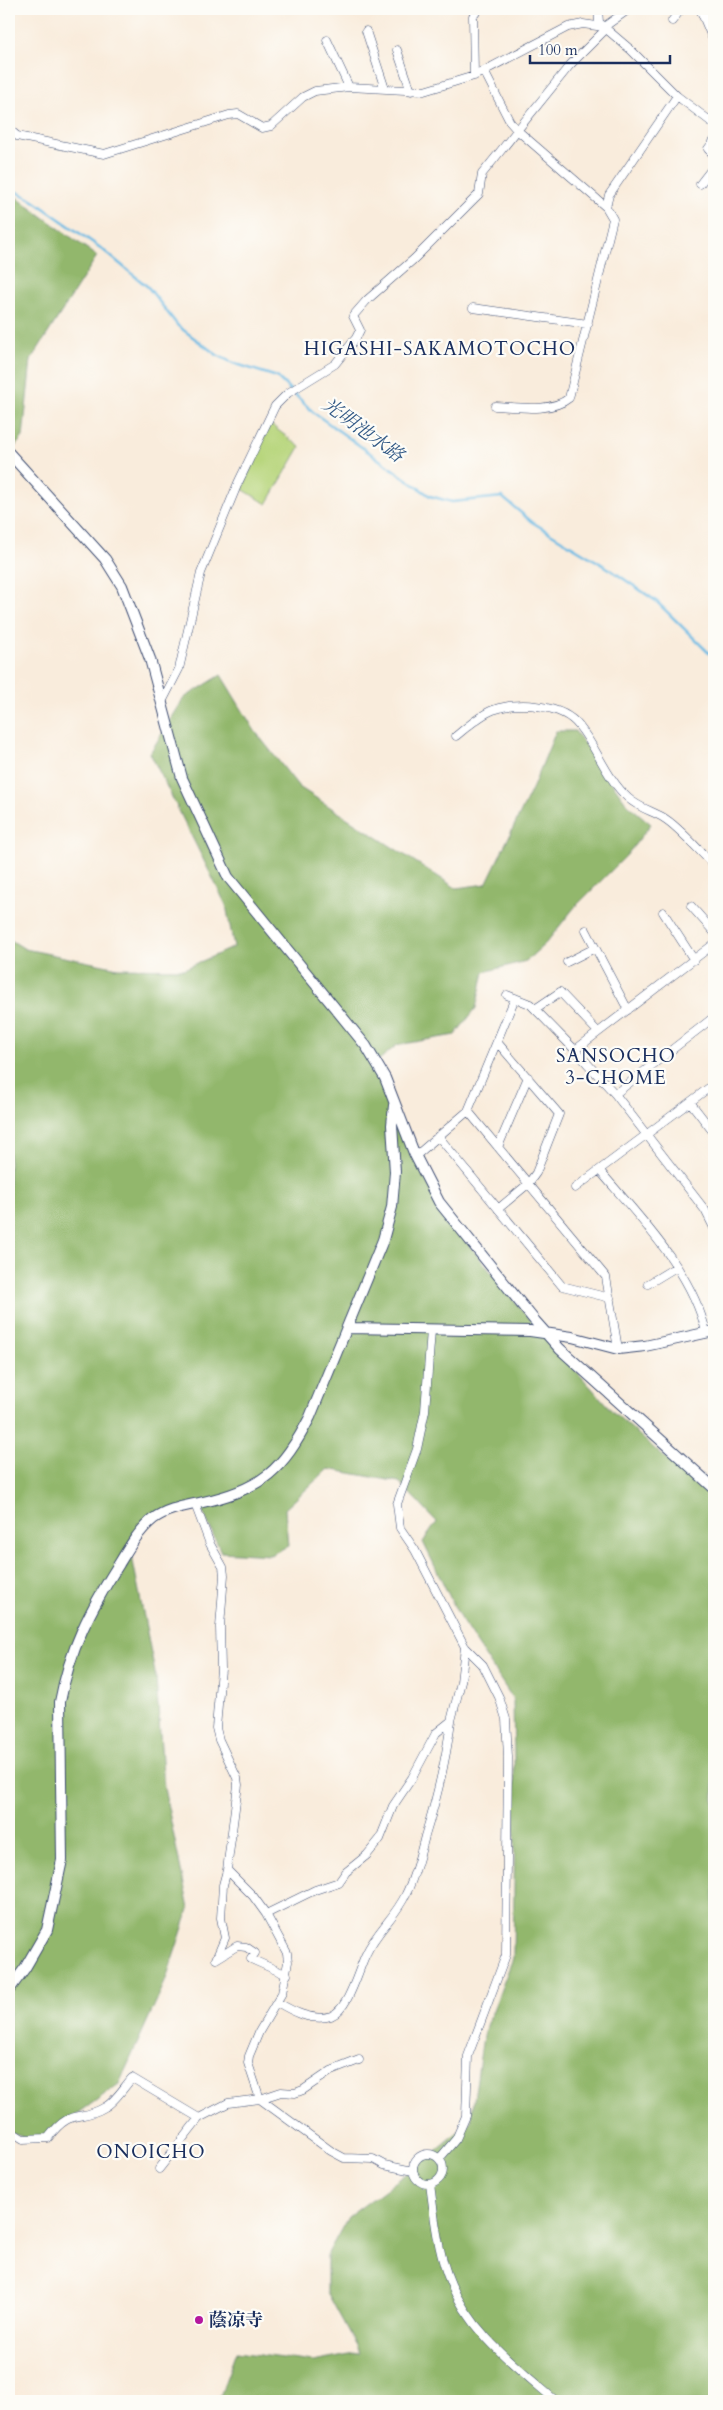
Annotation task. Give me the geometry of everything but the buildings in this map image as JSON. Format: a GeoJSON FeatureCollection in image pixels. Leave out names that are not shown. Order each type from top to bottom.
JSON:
{"type":"FeatureCollection","features":[{"type":"Feature","properties":{"kind":"street"},"geometry":{"type":"LineString","coordinates":[[474,76],[473,16],[479,9]]}},
{"type":"Feature","properties":{"kind":"street"},"geometry":{"type":"LineString","coordinates":[[598,9],[599,22],[604,27],[631,50],[677,96],[714,124]]}},
{"type":"Feature","properties":{"kind":"street"},"geometry":{"type":"LineString","coordinates":[[162,702],[179,669],[201,574],[238,483],[275,406],[291,392],[335,364],[356,338],[360,330],[353,316],[479,194],[482,174],[570,65],[603,32],[604,27],[630,9]]}},
{"type":"Feature","properties":{"kind":"street"},"geometry":{"type":"LineString","coordinates":[[672,20],[681,9]]}},
{"type":"Feature","properties":{"kind":"street"},"geometry":{"type":"LineString","coordinates":[[701,9],[714,16]]}},
{"type":"Feature","properties":{"kind":"street"},"geometry":{"type":"LineString","coordinates":[[701,9],[714,42]]}},
{"type":"Feature","properties":{"kind":"street"},"geometry":{"type":"LineString","coordinates":[[9,128],[17,136],[104,154],[229,115],[238,114],[262,128],[271,126],[303,97],[316,91],[349,87],[424,91],[474,76],[568,27],[583,24],[604,27]]}},
{"type":"Feature","properties":{"kind":"street"},"geometry":{"type":"LineString","coordinates":[[366,31],[385,89]]}},
{"type":"Feature","properties":{"kind":"street"},"geometry":{"type":"LineString","coordinates":[[327,40],[349,87]]}},
{"type":"Feature","properties":{"kind":"street"},"geometry":{"type":"LineString","coordinates":[[397,50],[411,91]]}},
{"type":"Feature","properties":{"kind":"street"},"geometry":{"type":"LineString","coordinates":[[484,71],[510,122],[606,207],[613,220],[569,398],[564,402],[535,407],[495,406]]}},
{"type":"Feature","properties":{"kind":"street"},"geometry":{"type":"LineString","coordinates":[[606,207],[606,201],[622,174],[677,96]]}},
{"type":"Feature","properties":{"kind":"street"},"geometry":{"type":"LineString","coordinates":[[714,141],[708,149],[714,155]]}},
{"type":"Feature","properties":{"kind":"street"},"geometry":{"type":"LineString","coordinates":[[700,184],[714,166]]}},
{"type":"Feature","properties":{"kind":"street"},"geometry":{"type":"LineString","coordinates":[[473,308],[588,324]]}},
{"type":"Feature","properties":{"kind":"street"},"geometry":{"type":"LineString","coordinates":[[9,454],[105,559],[122,586],[150,659],[182,778],[228,877],[366,1046],[385,1078],[414,1153],[439,1202],[546,1333],[571,1359],[714,1488]]}},
{"type":"Feature","properties":{"kind":"street"},"geometry":{"type":"LineString","coordinates":[[456,736],[480,717],[501,708],[536,706],[558,710],[578,724],[596,756],[627,797],[645,810],[664,818],[711,862],[714,852]]}},
{"type":"Feature","properties":{"kind":"street"},"geometry":{"type":"LineString","coordinates":[[691,906],[714,932]]}},
{"type":"Feature","properties":{"kind":"street"},"geometry":{"type":"LineString","coordinates":[[663,912],[694,960]]}},
{"type":"Feature","properties":{"kind":"street"},"geometry":{"type":"LineString","coordinates":[[586,930],[628,1010]]}},
{"type":"Feature","properties":{"kind":"street"},"geometry":{"type":"LineString","coordinates":[[576,1050],[714,944]]}},
{"type":"Feature","properties":{"kind":"street"},"geometry":{"type":"LineString","coordinates":[[567,962],[595,948]]}},
{"type":"Feature","properties":{"kind":"street"},"geometry":{"type":"LineString","coordinates":[[535,1008],[560,992],[598,1032]]}},
{"type":"Feature","properties":{"kind":"street"},"geometry":{"type":"LineString","coordinates":[[507,995],[530,1004],[576,1050],[615,1094],[705,1210],[714,1228]]}},
{"type":"Feature","properties":{"kind":"street"},"geometry":{"type":"LineString","coordinates":[[414,1153],[420,1152],[468,1112],[516,998]]}},
{"type":"Feature","properties":{"kind":"street"},"geometry":{"type":"LineString","coordinates":[[615,1094],[714,1018]]}},
{"type":"Feature","properties":{"kind":"street"},"geometry":{"type":"LineString","coordinates":[[497,1042],[559,1114],[536,1173],[528,1184],[498,1209]]}},
{"type":"Feature","properties":{"kind":"street"},"geometry":{"type":"LineString","coordinates":[[498,1147],[528,1077]]}},
{"type":"Feature","properties":{"kind":"street"},"geometry":{"type":"LineString","coordinates":[[576,1188],[714,1084]]}},
{"type":"Feature","properties":{"kind":"street"},"geometry":{"type":"LineString","coordinates":[[690,1102],[714,1133]]}},
{"type":"Feature","properties":{"kind":"street"},"geometry":{"type":"LineString","coordinates":[[9,1990],[25,1968],[47,1930],[55,1900],[62,1860],[60,1702],[64,1678],[78,1635],[91,1608],[130,1546],[153,1519],[180,1506],[232,1496],[264,1480],[283,1462],[298,1441],[310,1417],[383,1240],[392,1207],[395,1172],[392,1125],[394,1103]]}},
{"type":"Feature","properties":{"kind":"street"},"geometry":{"type":"LineString","coordinates":[[468,1112],[606,1277],[618,1349]]}},
{"type":"Feature","properties":{"kind":"street"},"geometry":{"type":"LineString","coordinates":[[438,1136],[562,1286],[610,1298]]}},
{"type":"Feature","properties":{"kind":"street"},"geometry":{"type":"LineString","coordinates":[[347,1328],[546,1333],[618,1349],[645,1346],[710,1331],[700,1305],[661,1243],[600,1171]]}},
{"type":"Feature","properties":{"kind":"street"},"geometry":{"type":"LineString","coordinates":[[648,1284],[676,1268]]}},
{"type":"Feature","properties":{"kind":"street"},"geometry":{"type":"LineString","coordinates":[[431,1330],[424,1411],[417,1449],[397,1504],[400,1528],[415,1550],[465,1647],[483,1665],[499,1697],[506,1719],[508,1898],[506,1955],[468,2056],[466,2116],[456,2139],[439,2159]]}},
{"type":"Feature","properties":{"kind":"street"},"geometry":{"type":"LineString","coordinates":[[195,1504],[210,1544],[223,1567],[220,1627],[221,1669],[216,1728],[219,1740],[237,1778],[238,1785],[223,1885],[221,1918],[225,1938],[216,1959],[237,1946],[246,1947],[254,1953],[251,1959],[287,1975]]}},
{"type":"Feature","properties":{"kind":"street"},"geometry":{"type":"LineString","coordinates":[[277,2002],[296,2013],[306,2016],[330,2016],[338,2011],[357,1979],[365,1955],[406,1895],[437,1798],[451,1721],[461,1682],[465,1647]]}},
{"type":"Feature","properties":{"kind":"street"},"geometry":{"type":"LineString","coordinates":[[266,1914],[315,1890],[339,1882],[346,1872],[367,1855],[380,1840],[393,1806],[412,1778],[436,1733],[451,1721]]}},
{"type":"Feature","properties":{"kind":"street"},"geometry":{"type":"LineString","coordinates":[[226,1870],[253,1896],[266,1914],[287,1953],[287,1975],[282,1994],[258,2032],[249,2056],[248,2063],[260,2099],[344,2158],[373,2159],[384,2165],[413,2171],[421,2182],[430,2184],[441,2176],[442,2167],[439,2159],[431,2155],[422,2156],[415,2162],[413,2171]]}},
{"type":"Feature","properties":{"kind":"street"},"geometry":{"type":"LineString","coordinates":[[159,2169],[200,2118],[228,2103],[260,2099],[281,2092],[295,2093],[303,2090],[331,2071],[359,2060]]}},
{"type":"Feature","properties":{"kind":"street"},"geometry":{"type":"LineString","coordinates":[[9,2130],[23,2138],[48,2138],[59,2123],[71,2116],[106,2107],[132,2078],[200,2118]]}},
{"type":"Feature","properties":{"kind":"street"},"geometry":{"type":"LineString","coordinates":[[430,2184],[439,2241],[447,2274],[458,2299],[484,2337],[556,2401]]}},
{"type":"Feature","properties":{"kind":"green space"},"geometry":{"type":"Polygon","coordinates":[[[9,192],[97,256],[31,360],[23,437],[11,451],[9,448],[9,192]]]}},
{"type":"Feature","properties":{"kind":"green space"},"geometry":{"type":"Polygon","coordinates":[[[270,424],[300,447],[267,504],[242,489],[270,424]]]}},
{"type":"Feature","properties":{"kind":"green space"},"geometry":{"type":"Polygon","coordinates":[[[221,675],[255,731],[299,787],[456,888],[486,884],[533,787],[556,731],[575,731],[627,804],[651,824],[626,856],[574,908],[546,943],[526,961],[484,972],[476,1008],[455,1035],[397,1045],[373,1065],[406,1142],[444,1214],[520,1308],[613,1412],[714,1501],[714,2401],[221,2401],[219,2398],[236,2352],[313,2362],[360,2353],[327,2292],[327,2255],[348,2217],[425,2160],[471,2121],[483,2036],[513,1958],[515,1819],[513,1699],[460,1618],[423,1542],[437,1522],[399,1482],[328,1469],[285,1509],[288,1546],[270,1555],[221,1552],[199,1503],[153,1519],[130,1546],[156,1678],[164,1788],[189,1909],[165,1982],[119,2084],[59,2127],[36,2140],[9,2133],[9,939],[25,949],[118,968],[184,969],[234,947],[226,905],[150,753],[184,698],[221,675]]]}},
{"type":"Feature","properties":{"kind":"waterway","name":"光明池水路"},"geometry":{"type":"LineString","coordinates":[[9,188],[31,199],[102,249],[148,287],[178,326],[217,355],[233,363],[277,377],[314,413],[430,496],[452,502],[502,497],[532,522],[608,568],[656,601],[714,658]]}},
{"type":"Feature","properties":{"kind":"place","name":"蔭凉寺"},"geometry":{"type":"Point","coordinates":[199,2320]}},
{"type":"Feature","properties":{"kind":"district","name":"HIGASHI-SAKAMOTOCHO"},"geometry":{"type":"Point","coordinates":[440,349]}},
{"type":"Feature","properties":{"kind":"district","name":"SANSOCHO 3-CHOME"},"geometry":{"type":"Point","coordinates":[616,1067]}},
{"type":"Feature","properties":{"kind":"district","name":"ONOICHO"},"geometry":{"type":"Point","coordinates":[151,2152]}}]}
